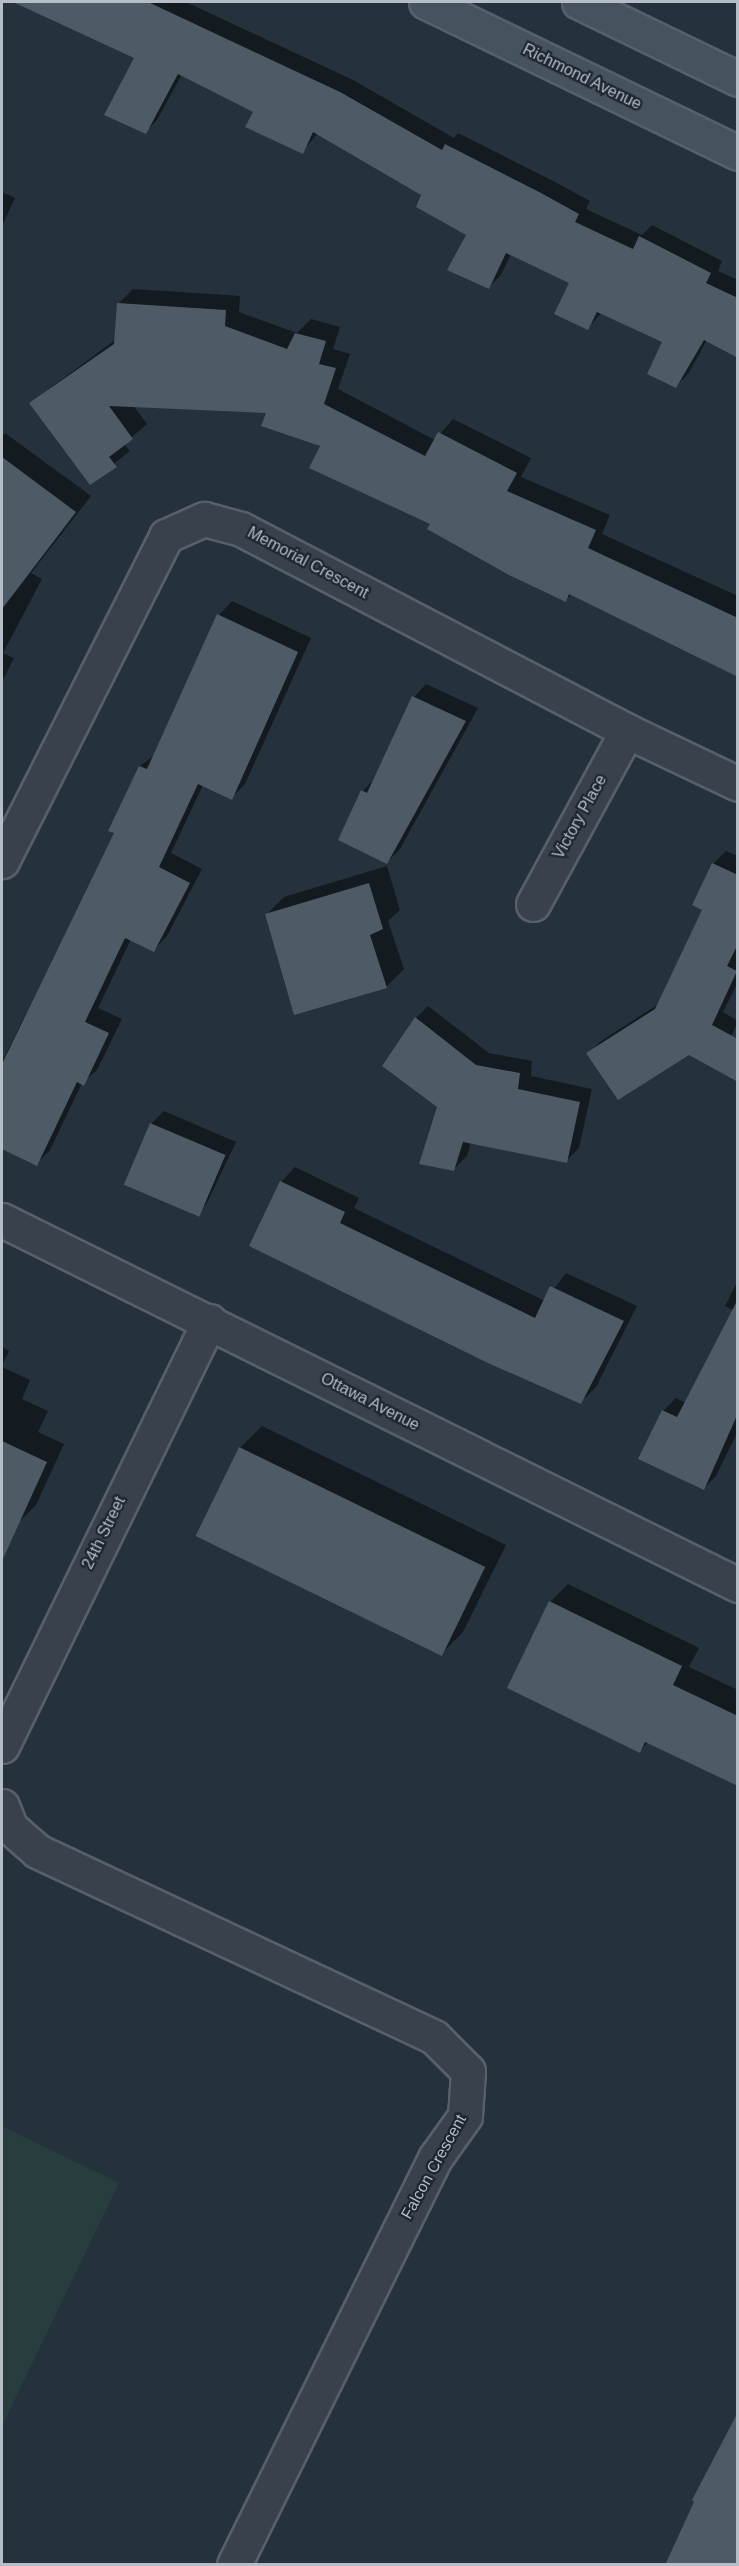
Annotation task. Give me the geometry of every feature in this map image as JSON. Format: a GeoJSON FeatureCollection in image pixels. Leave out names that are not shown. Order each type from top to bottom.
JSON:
{"type":"FeatureCollection","features":[{"type":"Feature","properties":{"kind":"main road","name":"Richmond Avenue"},"geometry":{"type":"LineString","coordinates":[[426,2],[738,153]]}},
{"type":"Feature","properties":{"kind":"main road"},"geometry":{"type":"LineString","coordinates":[[579,2],[738,79]]}},
{"type":"Feature","properties":{"kind":"street","name":"Memorial Crescent"},"geometry":{"type":"LineString","coordinates":[[2,861],[166,536],[204,519],[241,529],[627,731],[738,784]]}},
{"type":"Feature","properties":{"kind":"street","name":"Victory Place"},"geometry":{"type":"LineString","coordinates":[[533,904],[627,731]]}},
{"type":"Feature","properties":{"kind":"street","name":"Ottawa Avenue"},"geometry":{"type":"LineString","coordinates":[[2,1220],[738,1585]]}},
{"type":"Feature","properties":{"kind":"street","name":"24th Street"},"geometry":{"type":"LineString","coordinates":[[2,1746],[209,1322]]}},
{"type":"Feature","properties":{"kind":"street","name":"Falcon Crescent"},"geometry":{"type":"LineString","coordinates":[[6,1817],[37,1851],[434,2037],[468,2072],[465,2116],[435,2158],[234,2565]]}},
{"type":"Feature","properties":{"kind":"green space"},"geometry":{"type":"Polygon","coordinates":[[[2,2126],[119,2183],[2,2426],[2,2126]]]}},
{"type":"Feature","properties":{"kind":"building"},"geometry":{"type":"Polygon","coordinates":[[[13,2],[148,2],[340,92],[442,150],[445,144],[541,193],[579,214],[575,222],[633,249],[639,236],[711,273],[706,283],[738,298],[738,358],[704,340],[676,388],[647,374],[662,342],[597,312],[588,330],[554,314],[569,283],[506,253],[489,289],[447,270],[466,235],[416,207],[421,195],[313,132],[303,154],[245,127],[253,112],[178,74],[146,134],[104,115],[134,58],[13,2]]]}},
{"type":"Feature","properties":{"kind":"building"},"geometry":{"type":"Polygon","coordinates":[[[117,303],[226,310],[225,326],[287,349],[295,333],[326,341],[319,364],[336,368],[324,404],[425,456],[438,432],[517,473],[507,491],[596,530],[588,548],[738,618],[738,677],[569,594],[566,602],[509,575],[427,529],[430,524],[309,468],[320,446],[261,426],[266,413],[109,406],[133,439],[109,457],[117,467],[90,485],[29,403],[114,344],[117,303]]]}},
{"type":"Feature","properties":{"kind":"building"},"geometry":{"type":"Polygon","coordinates":[[[2,457],[76,512],[2,609],[2,457]]]}},
{"type":"Feature","properties":{"kind":"building"},"geometry":{"type":"Polygon","coordinates":[[[217,614],[298,652],[232,800],[198,784],[159,867],[190,883],[154,952],[125,938],[85,1022],[109,1033],[84,1086],[77,1082],[37,1166],[2,1149],[2,1064],[114,833],[108,831],[139,766],[147,769],[217,614]]]}},
{"type":"Feature","properties":{"kind":"building"},"geometry":{"type":"Polygon","coordinates":[[[412,696],[466,721],[387,864],[338,840],[361,790],[367,793],[412,696]]]}},
{"type":"Feature","properties":{"kind":"building"},"geometry":{"type":"Polygon","coordinates":[[[712,863],[738,875],[738,944],[727,966],[737,971],[712,1025],[738,1039],[738,1082],[689,1055],[618,1100],[586,1053],[655,1009],[702,910],[692,905],[712,863]]]}},
{"type":"Feature","properties":{"kind":"building"},"geometry":{"type":"Polygon","coordinates":[[[369,883],[383,929],[370,935],[387,988],[294,1015],[265,914],[369,883]]]}},
{"type":"Feature","properties":{"kind":"building"},"geometry":{"type":"Polygon","coordinates":[[[415,1017],[476,1065],[520,1073],[518,1089],[580,1102],[567,1163],[463,1142],[454,1171],[419,1164],[437,1107],[382,1066],[415,1017]]]}},
{"type":"Feature","properties":{"kind":"building"},"geometry":{"type":"Polygon","coordinates":[[[150,1123],[225,1155],[199,1217],[124,1185],[150,1123]]]}},
{"type":"Feature","properties":{"kind":"building"},"geometry":{"type":"Polygon","coordinates":[[[280,1181],[345,1212],[340,1223],[535,1318],[550,1286],[624,1321],[581,1404],[488,1363],[249,1246],[280,1181]]]}},
{"type":"Feature","properties":{"kind":"building"},"geometry":{"type":"Polygon","coordinates":[[[738,1299],[738,1413],[704,1490],[638,1459],[662,1410],[677,1417],[738,1299]]]}},
{"type":"Feature","properties":{"kind":"building"},"geometry":{"type":"Polygon","coordinates":[[[2,1441],[47,1462],[2,1561],[2,1441]]]}},
{"type":"Feature","properties":{"kind":"building"},"geometry":{"type":"Polygon","coordinates":[[[239,1447],[485,1567],[442,1656],[196,1536],[239,1447]]]}},
{"type":"Feature","properties":{"kind":"building"},"geometry":{"type":"Polygon","coordinates":[[[549,1601],[682,1666],[673,1685],[738,1716],[738,1786],[645,1742],[640,1753],[507,1688],[549,1601]]]}},
{"type":"Feature","properties":{"kind":"building"},"geometry":{"type":"Polygon","coordinates":[[[738,2412],[738,2565],[665,2565],[694,2502],[692,2500],[738,2412]]]}}]}
